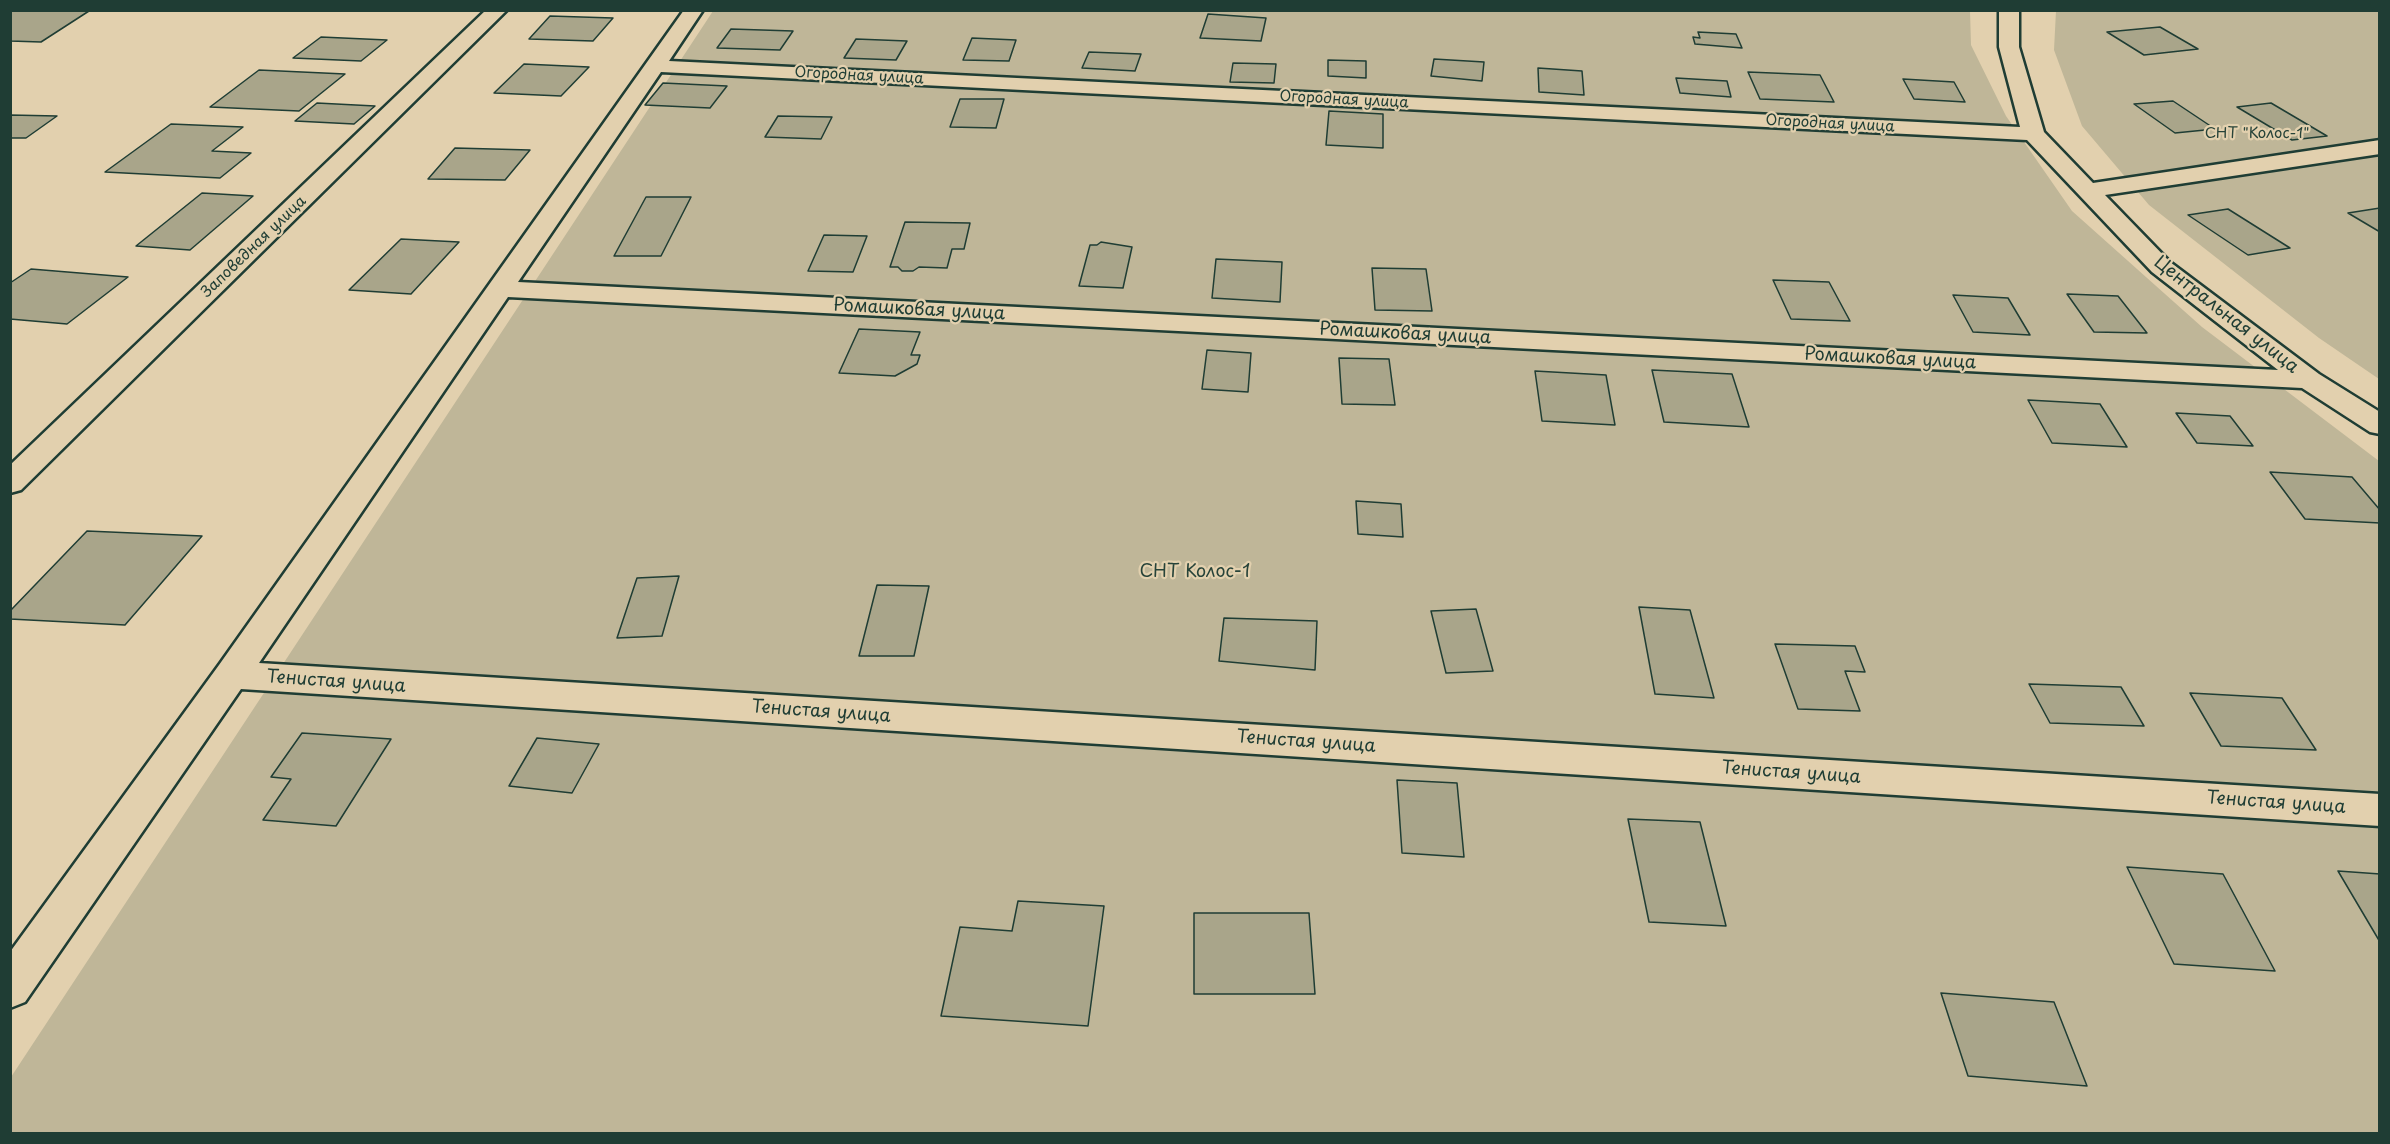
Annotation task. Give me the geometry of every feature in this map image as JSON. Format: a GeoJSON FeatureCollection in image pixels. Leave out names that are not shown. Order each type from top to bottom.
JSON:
{"type":"FeatureCollection","features":[{"type":"Feature","properties":{"kind":"street","name":"Заповедная улица"},"geometry":{"type":"LineString","coordinates":[[10,483],[498,10]]}},
{"type":"Feature","properties":{"kind":"street"},"geometry":{"type":"LineString","coordinates":[[10,988],[232,675],[694,10]]}},
{"type":"Feature","properties":{"kind":"street","name":"Центральная улица"},"geometry":{"type":"LineString","coordinates":[[2009,10],[2009,47],[2033,134],[2162,267],[2309,380],[2379,425]]}},
{"type":"Feature","properties":{"kind":"street","name":"Огородная улица"},"geometry":{"type":"LineString","coordinates":[[655,66],[2033,134]]}},
{"type":"Feature","properties":{"kind":"street"},"geometry":{"type":"LineString","coordinates":[[2086,191],[2379,147]]}},
{"type":"Feature","properties":{"kind":"street","name":"Ромашковая улица"},"geometry":{"type":"LineString","coordinates":[[501,289],[2309,380]]}},
{"type":"Feature","properties":{"kind":"street","name":"Тенистая улица"},"geometry":{"type":"LineString","coordinates":[[232,675],[2379,810]]}},
{"type":"Feature","properties":{"kind":"green space","name":"СНТ Колос-1"},"geometry":{"type":"Polygon","coordinates":[[[713,11],[1970,11],[1971,45],[2006,116],[2072,211],[2202,327],[2379,461],[2379,1133],[11,1134],[11,1077],[713,11]]]}},
{"type":"Feature","properties":{"kind":"green space","name":"СНТ \"Колос-1\""},"geometry":{"type":"Polygon","coordinates":[[[2056,11],[2379,11],[2379,379],[2319,338],[2149,205],[2082,126],[2054,50],[2056,11]]]}},
{"type":"Feature","properties":{"kind":"building"},"geometry":{"type":"Polygon","coordinates":[[[10,10],[89,11],[41,42],[10,41],[10,10]]]}},
{"type":"Feature","properties":{"kind":"building"},"geometry":{"type":"Polygon","coordinates":[[[1208,14],[1266,18],[1261,41],[1200,38],[1208,14]]]}},
{"type":"Feature","properties":{"kind":"building"},"geometry":{"type":"Polygon","coordinates":[[[550,16],[613,18],[593,41],[529,39],[550,16]]]}},
{"type":"Feature","properties":{"kind":"building"},"geometry":{"type":"Polygon","coordinates":[[[2160,27],[2198,49],[2144,55],[2107,32],[2160,27]]]}},
{"type":"Feature","properties":{"kind":"building"},"geometry":{"type":"Polygon","coordinates":[[[731,29],[793,31],[780,50],[717,48],[731,29]]]}},
{"type":"Feature","properties":{"kind":"building"},"geometry":{"type":"Polygon","coordinates":[[[1698,32],[1736,34],[1742,48],[1695,44],[1693,37],[1700,38],[1698,32]]]}},
{"type":"Feature","properties":{"kind":"building"},"geometry":{"type":"Polygon","coordinates":[[[321,37],[387,40],[361,61],[293,58],[321,37]]]}},
{"type":"Feature","properties":{"kind":"building"},"geometry":{"type":"Polygon","coordinates":[[[972,38],[1016,40],[1009,61],[963,60],[972,38]]]}},
{"type":"Feature","properties":{"kind":"building"},"geometry":{"type":"Polygon","coordinates":[[[856,39],[907,41],[896,60],[844,58],[856,39]]]}},
{"type":"Feature","properties":{"kind":"building"},"geometry":{"type":"Polygon","coordinates":[[[1089,52],[1141,54],[1135,71],[1082,68],[1089,52]]]}},
{"type":"Feature","properties":{"kind":"building"},"geometry":{"type":"Polygon","coordinates":[[[1434,59],[1484,62],[1482,81],[1431,76],[1434,59]]]}},
{"type":"Feature","properties":{"kind":"building"},"geometry":{"type":"Polygon","coordinates":[[[1328,60],[1366,61],[1366,78],[1328,76],[1328,60]]]}},
{"type":"Feature","properties":{"kind":"building"},"geometry":{"type":"Polygon","coordinates":[[[1233,63],[1276,64],[1274,83],[1230,82],[1233,63]]]}},
{"type":"Feature","properties":{"kind":"building"},"geometry":{"type":"Polygon","coordinates":[[[524,64],[589,67],[561,96],[494,93],[524,64]]]}},
{"type":"Feature","properties":{"kind":"building"},"geometry":{"type":"Polygon","coordinates":[[[1538,68],[1582,71],[1584,95],[1539,92],[1538,68]]]}},
{"type":"Feature","properties":{"kind":"building"},"geometry":{"type":"Polygon","coordinates":[[[259,70],[345,74],[299,111],[210,107],[259,70]]]}},
{"type":"Feature","properties":{"kind":"building"},"geometry":{"type":"Polygon","coordinates":[[[1748,72],[1820,75],[1834,102],[1760,99],[1748,72]]]}},
{"type":"Feature","properties":{"kind":"building"},"geometry":{"type":"Polygon","coordinates":[[[1676,78],[1727,81],[1731,97],[1680,93],[1676,78]]]}},
{"type":"Feature","properties":{"kind":"building"},"geometry":{"type":"Polygon","coordinates":[[[1903,79],[1954,82],[1965,102],[1914,99],[1903,79]]]}},
{"type":"Feature","properties":{"kind":"building"},"geometry":{"type":"Polygon","coordinates":[[[663,83],[727,86],[710,108],[645,105],[663,83]]]}},
{"type":"Feature","properties":{"kind":"building"},"geometry":{"type":"Polygon","coordinates":[[[960,99],[1004,99],[996,128],[950,127],[960,99]]]}},
{"type":"Feature","properties":{"kind":"building"},"geometry":{"type":"Polygon","coordinates":[[[2173,101],[2215,129],[2175,133],[2134,104],[2173,101]]]}},
{"type":"Feature","properties":{"kind":"building"},"geometry":{"type":"Polygon","coordinates":[[[317,103],[375,106],[354,124],[295,121],[317,103]]]}},
{"type":"Feature","properties":{"kind":"building"},"geometry":{"type":"Polygon","coordinates":[[[2271,103],[2327,136],[2292,140],[2237,107],[2271,103]]]}},
{"type":"Feature","properties":{"kind":"building"},"geometry":{"type":"Polygon","coordinates":[[[1329,111],[1383,114],[1383,148],[1326,145],[1329,111]]]}},
{"type":"Feature","properties":{"kind":"building"},"geometry":{"type":"Polygon","coordinates":[[[10,115],[57,116],[26,138],[10,138],[10,115]]]}},
{"type":"Feature","properties":{"kind":"building"},"geometry":{"type":"Polygon","coordinates":[[[778,116],[832,117],[821,139],[765,137],[778,116]]]}},
{"type":"Feature","properties":{"kind":"building"},"geometry":{"type":"Polygon","coordinates":[[[171,124],[243,127],[212,151],[251,153],[220,178],[105,172],[171,124]]]}},
{"type":"Feature","properties":{"kind":"building"},"geometry":{"type":"Polygon","coordinates":[[[455,148],[530,150],[505,180],[428,179],[455,148]]]}},
{"type":"Feature","properties":{"kind":"building"},"geometry":{"type":"Polygon","coordinates":[[[202,193],[253,196],[190,250],[136,246],[202,193]]]}},
{"type":"Feature","properties":{"kind":"building"},"geometry":{"type":"Polygon","coordinates":[[[646,197],[691,197],[661,256],[614,256],[646,197]]]}},
{"type":"Feature","properties":{"kind":"building"},"geometry":{"type":"Polygon","coordinates":[[[2380,208],[2380,232],[2348,213],[2380,208]]]}},
{"type":"Feature","properties":{"kind":"building"},"geometry":{"type":"Polygon","coordinates":[[[2228,209],[2290,248],[2248,255],[2188,215],[2228,209]]]}},
{"type":"Feature","properties":{"kind":"building"},"geometry":{"type":"Polygon","coordinates":[[[905,222],[970,223],[964,249],[952,249],[947,268],[919,267],[913,271],[902,271],[898,267],[890,267],[905,222]]]}},
{"type":"Feature","properties":{"kind":"building"},"geometry":{"type":"Polygon","coordinates":[[[824,235],[867,236],[853,272],[808,271],[824,235]]]}},
{"type":"Feature","properties":{"kind":"building"},"geometry":{"type":"Polygon","coordinates":[[[401,239],[459,242],[411,294],[349,290],[401,239]]]}},
{"type":"Feature","properties":{"kind":"building"},"geometry":{"type":"Polygon","coordinates":[[[1101,242],[1132,247],[1123,288],[1079,286],[1090,245],[1097,245],[1101,242]]]}},
{"type":"Feature","properties":{"kind":"building"},"geometry":{"type":"Polygon","coordinates":[[[1216,259],[1282,262],[1280,302],[1212,298],[1216,259]]]}},
{"type":"Feature","properties":{"kind":"building"},"geometry":{"type":"Polygon","coordinates":[[[1372,268],[1426,269],[1432,311],[1375,310],[1372,268]]]}},
{"type":"Feature","properties":{"kind":"building"},"geometry":{"type":"Polygon","coordinates":[[[31,269],[128,277],[67,324],[10,319],[10,283],[31,269]]]}},
{"type":"Feature","properties":{"kind":"building"},"geometry":{"type":"Polygon","coordinates":[[[1773,280],[1829,282],[1850,321],[1791,319],[1773,280]]]}},
{"type":"Feature","properties":{"kind":"building"},"geometry":{"type":"Polygon","coordinates":[[[2067,294],[2118,296],[2147,333],[2094,332],[2067,294]]]}},
{"type":"Feature","properties":{"kind":"building"},"geometry":{"type":"Polygon","coordinates":[[[1953,295],[2008,298],[2030,335],[1973,332],[1953,295]]]}},
{"type":"Feature","properties":{"kind":"building"},"geometry":{"type":"Polygon","coordinates":[[[859,329],[920,332],[911,355],[920,355],[917,364],[895,376],[839,373],[859,329]]]}},
{"type":"Feature","properties":{"kind":"building"},"geometry":{"type":"Polygon","coordinates":[[[1207,350],[1251,353],[1248,392],[1202,389],[1207,350]]]}},
{"type":"Feature","properties":{"kind":"building"},"geometry":{"type":"Polygon","coordinates":[[[1339,358],[1389,359],[1395,405],[1342,404],[1339,358]]]}},
{"type":"Feature","properties":{"kind":"building"},"geometry":{"type":"Polygon","coordinates":[[[1652,370],[1732,374],[1749,427],[1664,422],[1652,370]]]}},
{"type":"Feature","properties":{"kind":"building"},"geometry":{"type":"Polygon","coordinates":[[[1535,371],[1606,375],[1615,425],[1542,421],[1535,371]]]}},
{"type":"Feature","properties":{"kind":"building"},"geometry":{"type":"Polygon","coordinates":[[[2028,400],[2100,404],[2127,447],[2052,443],[2028,400]]]}},
{"type":"Feature","properties":{"kind":"building"},"geometry":{"type":"Polygon","coordinates":[[[2176,413],[2230,416],[2253,446],[2197,443],[2176,413]]]}},
{"type":"Feature","properties":{"kind":"building"},"geometry":{"type":"Polygon","coordinates":[[[2270,472],[2352,477],[2380,510],[2380,523],[2305,519],[2270,472]]]}},
{"type":"Feature","properties":{"kind":"building"},"geometry":{"type":"Polygon","coordinates":[[[1356,501],[1401,504],[1403,537],[1358,534],[1356,501]]]}},
{"type":"Feature","properties":{"kind":"building"},"geometry":{"type":"Polygon","coordinates":[[[87,531],[202,536],[125,625],[10,619],[10,611],[87,531]]]}},
{"type":"Feature","properties":{"kind":"building"},"geometry":{"type":"Polygon","coordinates":[[[679,576],[662,636],[617,638],[637,578],[679,576]]]}},
{"type":"Feature","properties":{"kind":"building"},"geometry":{"type":"Polygon","coordinates":[[[877,585],[929,586],[914,656],[859,656],[877,585]]]}},
{"type":"Feature","properties":{"kind":"building"},"geometry":{"type":"Polygon","coordinates":[[[1639,607],[1690,610],[1714,698],[1655,694],[1639,607]]]}},
{"type":"Feature","properties":{"kind":"building"},"geometry":{"type":"Polygon","coordinates":[[[1476,609],[1493,671],[1446,673],[1431,611],[1476,609]]]}},
{"type":"Feature","properties":{"kind":"building"},"geometry":{"type":"Polygon","coordinates":[[[1224,618],[1317,621],[1315,670],[1219,661],[1224,618]]]}},
{"type":"Feature","properties":{"kind":"building"},"geometry":{"type":"Polygon","coordinates":[[[1775,644],[1855,646],[1865,672],[1845,671],[1860,711],[1798,709],[1775,644]]]}},
{"type":"Feature","properties":{"kind":"building"},"geometry":{"type":"Polygon","coordinates":[[[2029,684],[2121,687],[2144,726],[2050,723],[2029,684]]]}},
{"type":"Feature","properties":{"kind":"building"},"geometry":{"type":"Polygon","coordinates":[[[2190,693],[2282,698],[2316,750],[2221,746],[2190,693]]]}},
{"type":"Feature","properties":{"kind":"building"},"geometry":{"type":"Polygon","coordinates":[[[302,733],[391,739],[336,826],[263,820],[291,779],[271,777],[302,733]]]}},
{"type":"Feature","properties":{"kind":"building"},"geometry":{"type":"Polygon","coordinates":[[[537,738],[599,744],[572,793],[509,786],[537,738]]]}},
{"type":"Feature","properties":{"kind":"building"},"geometry":{"type":"Polygon","coordinates":[[[1397,780],[1457,783],[1464,857],[1402,853],[1397,780]]]}},
{"type":"Feature","properties":{"kind":"building"},"geometry":{"type":"Polygon","coordinates":[[[1628,819],[1700,822],[1726,926],[1649,922],[1628,819]]]}},
{"type":"Feature","properties":{"kind":"building"},"geometry":{"type":"Polygon","coordinates":[[[2127,867],[2223,874],[2275,971],[2174,964],[2127,867]]]}},
{"type":"Feature","properties":{"kind":"building"},"geometry":{"type":"Polygon","coordinates":[[[2338,871],[2380,874],[2380,942],[2338,871]]]}},
{"type":"Feature","properties":{"kind":"building"},"geometry":{"type":"Polygon","coordinates":[[[1018,901],[1104,906],[1088,1026],[941,1016],[960,927],[1012,931],[1018,901]]]}},
{"type":"Feature","properties":{"kind":"building"},"geometry":{"type":"Polygon","coordinates":[[[1194,913],[1309,913],[1315,994],[1194,994],[1194,913]]]}},
{"type":"Feature","properties":{"kind":"building"},"geometry":{"type":"Polygon","coordinates":[[[1941,993],[2054,1002],[2087,1086],[1968,1076],[1941,993]]]}}]}
